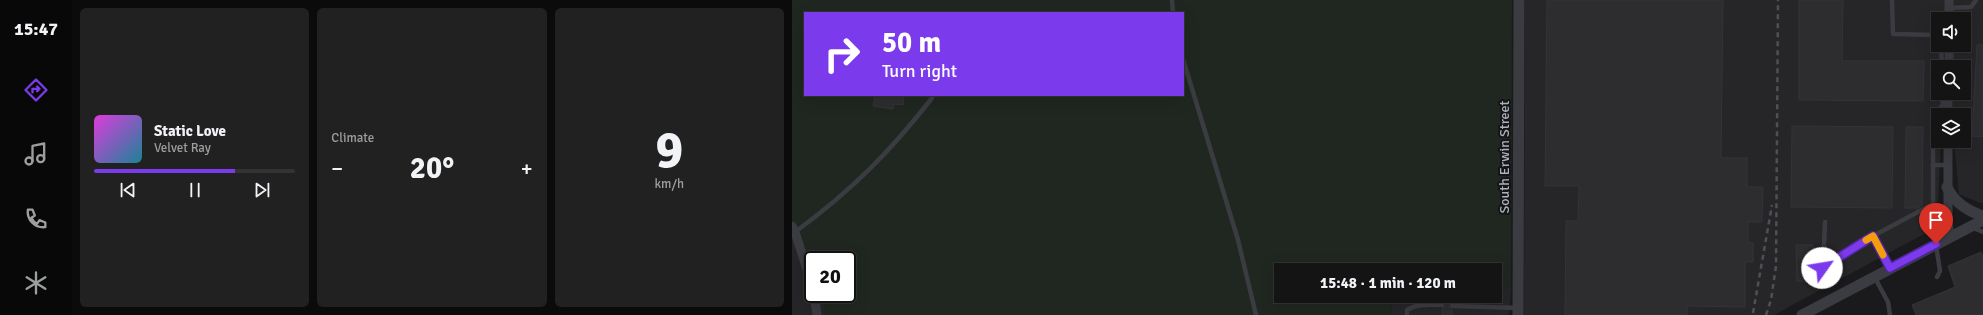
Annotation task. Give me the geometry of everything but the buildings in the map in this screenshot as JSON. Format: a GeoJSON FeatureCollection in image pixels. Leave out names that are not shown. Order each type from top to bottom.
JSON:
{"type":"FeatureCollection","features":[{"type":"Feature","properties":{"kind":"street","name":"South Erwin Street"},"geometry":{"type":"LineString","coordinates":[[1518,312],[1519,0]]}},
{"type":"Feature","properties":{"kind":"street"},"geometry":{"type":"LineString","coordinates":[[1948,148],[1947,188],[1950,236]]}},
{"type":"Feature","properties":{"kind":"street"},"geometry":{"type":"LineString","coordinates":[[1947,188],[1960,205],[1983,216]]}},
{"type":"Feature","properties":{"kind":"street"},"geometry":{"type":"LineString","coordinates":[[1807,314],[1874,276],[1983,220]]}},
{"type":"Feature","properties":{"kind":"street"},"geometry":{"type":"LineString","coordinates":[[794,229],[804,260]]}},
{"type":"Feature","properties":{"kind":"street"},"geometry":{"type":"LineString","coordinates":[[815,303],[817,315]]}},
{"type":"Feature","properties":{"kind":"lane"},"geometry":{"type":"LineString","coordinates":[[1172,0],[1173,12]]}},
{"type":"Feature","properties":{"kind":"lane"},"geometry":{"type":"LineString","coordinates":[[1892,0],[1893,34],[1931,35]]}},
{"type":"Feature","properties":{"kind":"lane"},"geometry":{"type":"LineString","coordinates":[[1949,4],[1971,7],[1976,0]]}},
{"type":"Feature","properties":{"kind":"lane"},"geometry":{"type":"LineString","coordinates":[[1184,62],[1238,240],[1256,315]]}},
{"type":"Feature","properties":{"kind":"lane"},"geometry":{"type":"LineString","coordinates":[[794,229],[832,205],[863,177],[901,138],[932,98]]}},
{"type":"Feature","properties":{"kind":"lane"},"geometry":{"type":"LineString","coordinates":[[1825,222],[1822,268],[1873,236],[1933,204],[1933,115],[1943,105],[1943,100]]}},
{"type":"Feature","properties":{"kind":"lane"},"geometry":{"type":"LineString","coordinates":[[1933,165],[1948,165]]}},
{"type":"Feature","properties":{"kind":"lane"},"geometry":{"type":"LineString","coordinates":[[1969,227],[1983,232]]}},
{"type":"Feature","properties":{"kind":"lane"},"geometry":{"type":"LineString","coordinates":[[1873,236],[1890,268]]}},
{"type":"Feature","properties":{"kind":"lane"},"geometry":{"type":"LineString","coordinates":[[1936,244],[1940,271],[1937,277]]}},
{"type":"Feature","properties":{"kind":"lane"},"geometry":{"type":"LineString","coordinates":[[1874,276],[1888,302],[1890,315]]}},
{"type":"Feature","properties":{"kind":"lane"},"geometry":{"type":"LineString","coordinates":[[1406,315],[1408,310],[1413,306],[1426,304],[1442,305]]}},
{"type":"Feature","properties":{"kind":"lane"},"geometry":{"type":"LineString","coordinates":[[1452,306],[1518,312]]}},
{"type":"Feature","properties":{"kind":"shaded area"},"geometry":{"type":"Polygon","coordinates":[[[792,0],[1512,0],[1511,289],[1502,289],[1502,263],[1274,263],[1274,303],[1391,303],[1392,315],[826,315],[824,303],[856,303],[856,251],[806,251],[792,221],[792,0]]]}},
{"type":"Feature","properties":{"kind":"shaded area"},"geometry":{"type":"Polygon","coordinates":[[[1525,0],[1947,0],[1946,12],[1931,12],[1931,52],[1945,52],[1944,60],[1931,60],[1931,100],[1943,100],[1942,108],[1931,108],[1931,148],[1941,148],[1937,227],[1774,315],[1524,315],[1525,0]]]}},
{"type":"Feature","properties":{"kind":"shaded area"},"geometry":{"type":"Polygon","coordinates":[[[1949,0],[1983,0],[1983,203],[1959,194],[1955,148],[1971,148],[1971,108],[1953,108],[1952,100],[1971,100],[1971,60],[1950,60],[1950,52],[1971,52],[1971,12],[1949,12],[1949,0]]]}},
{"type":"Feature","properties":{"kind":"shaded area"},"geometry":{"type":"Polygon","coordinates":[[[792,219],[808,251],[804,251],[804,303],[824,303],[826,315],[792,315],[792,219]]]}},
{"type":"Feature","properties":{"kind":"shaded area"},"geometry":{"type":"Polygon","coordinates":[[[1502,289],[1511,289],[1509,315],[1392,315],[1391,303],[1502,303],[1502,289]]]}},
{"type":"Feature","properties":{"kind":"railway"},"geometry":{"type":"LineString","coordinates":[[1766,315],[1771,300],[1776,266],[1778,0]]}},
{"type":"Feature","properties":{"kind":"railway"},"geometry":{"type":"LineString","coordinates":[[1753,313],[1772,205]]}},
{"type":"Feature","properties":{"kind":"slow traffic"},"geometry":{"type":"LineString","coordinates":[[1866,240],[1873,236],[1883,255]]}},
{"type":"Feature","properties":{"kind":"route"},"geometry":{"type":"LineString","coordinates":[[1822,268],[1873,236],[1890,268],[1936,244]]}}]}
